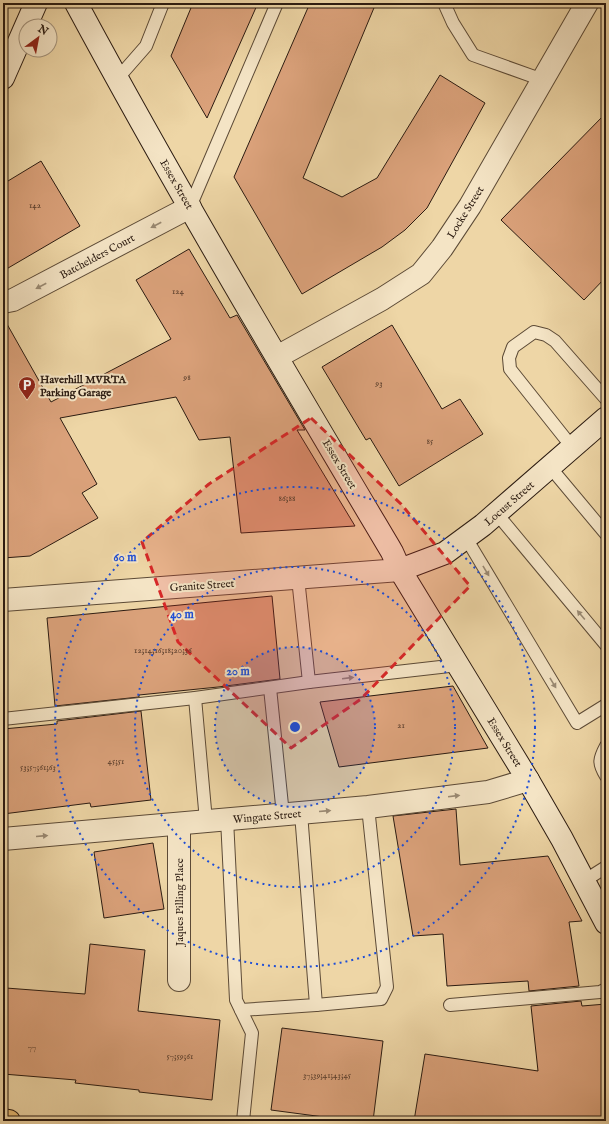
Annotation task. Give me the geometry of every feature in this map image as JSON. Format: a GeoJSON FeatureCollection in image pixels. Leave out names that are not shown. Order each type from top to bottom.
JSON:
{"type":"FeatureCollection","features":[{"type":"Feature","properties":{"kind":"street"},"geometry":{"type":"LineString","coordinates":[[3,78],[36,3]]}},
{"type":"Feature","properties":{"kind":"street","name":"Essex Street"},"geometry":{"type":"LineString","coordinates":[[76,3],[190,207],[392,552],[400,570],[528,780],[584,880],[606,923]]}},
{"type":"Feature","properties":{"kind":"street","name":"Locke Street"},"geometry":{"type":"LineString","coordinates":[[277,357],[382,299],[421,274],[442,248],[470,206],[587,3]]}},
{"type":"Feature","properties":{"kind":"street","name":"Batchelders Court"},"geometry":{"type":"LineString","coordinates":[[3,302],[13,300],[190,207]]}},
{"type":"Feature","properties":{"kind":"street","name":"Locust Street"},"geometry":{"type":"LineString","coordinates":[[400,570],[445,554],[497,514],[606,418]]}},
{"type":"Feature","properties":{"kind":"street","name":"Granite Street"},"geometry":{"type":"LineString","coordinates":[[3,600],[400,570]]}},
{"type":"Feature","properties":{"kind":"street","name":"Wingate Street"},"geometry":{"type":"LineString","coordinates":[[3,839],[368,807],[488,792],[528,780]]}},
{"type":"Feature","properties":{"kind":"street","name":"Jaques Pilling Place"},"geometry":{"type":"LineString","coordinates":[[179,824],[179,980]]}},
{"type":"Feature","properties":{"kind":"lane"},"geometry":{"type":"LineString","coordinates":[[118,78],[146,46],[163,3]]}},
{"type":"Feature","properties":{"kind":"lane"},"geometry":{"type":"LineString","coordinates":[[190,207],[277,3]]}},
{"type":"Feature","properties":{"kind":"lane"},"geometry":{"type":"LineString","coordinates":[[444,3],[453,23],[473,55],[543,80]]}},
{"type":"Feature","properties":{"kind":"lane"},"geometry":{"type":"LineString","coordinates":[[572,447],[510,370],[510,358],[513,347],[534,332],[546,335],[555,341],[606,399]]}},
{"type":"Feature","properties":{"kind":"lane"},"geometry":{"type":"LineString","coordinates":[[550,467],[606,534]]}},
{"type":"Feature","properties":{"kind":"lane"},"geometry":{"type":"LineString","coordinates":[[497,514],[606,645]]}},
{"type":"Feature","properties":{"kind":"lane"},"geometry":{"type":"LineString","coordinates":[[466,538],[577,723],[606,705]]}},
{"type":"Feature","properties":{"kind":"lane"},"geometry":{"type":"LineString","coordinates":[[298,578],[309,682]]}},
{"type":"Feature","properties":{"kind":"lane"},"geometry":{"type":"LineString","coordinates":[[3,719],[195,698],[309,682],[458,665]]}},
{"type":"Feature","properties":{"kind":"lane"},"geometry":{"type":"LineString","coordinates":[[270,688],[292,814],[316,1005]]}},
{"type":"Feature","properties":{"kind":"lane"},"geometry":{"type":"LineString","coordinates":[[195,698],[217,820],[236,1000],[252,1033],[243,1121]]}},
{"type":"Feature","properties":{"kind":"lane"},"geometry":{"type":"LineString","coordinates":[[606,746],[600,757],[601,769],[606,776]]}},
{"type":"Feature","properties":{"kind":"lane"},"geometry":{"type":"LineString","coordinates":[[241,1010],[382,999],[387,987],[368,807]]}},
{"type":"Feature","properties":{"kind":"lane"},"geometry":{"type":"LineString","coordinates":[[584,880],[606,867]]}},
{"type":"Feature","properties":{"kind":"lane"},"geometry":{"type":"LineString","coordinates":[[450,1005],[600,992],[606,989]]}},
{"type":"Feature","properties":{"kind":"highlighted area"},"geometry":{"type":"Polygon","coordinates":[[[311,418],[401,504],[470,586],[361,699],[291,748],[178,642],[142,542],[209,484],[311,418]]]}},
{"type":"Feature","properties":{"kind":"building"},"geometry":{"type":"Polygon","coordinates":[[[193,3],[258,3],[207,118],[171,56],[193,3]]]}},
{"type":"Feature","properties":{"kind":"building"},"geometry":{"type":"Polygon","coordinates":[[[310,3],[376,3],[303,178],[342,197],[377,178],[440,75],[485,103],[427,208],[405,230],[382,247],[302,294],[234,177],[310,3]]]}},
{"type":"Feature","properties":{"kind":"building"},"geometry":{"type":"Polygon","coordinates":[[[606,113],[606,277],[584,300],[501,220],[606,113]]]}},
{"type":"Feature","properties":{"kind":"building"},"geometry":{"type":"Polygon","coordinates":[[[41,161],[80,226],[3,271],[3,184],[41,161]]]}},
{"type":"Feature","properties":{"kind":"building"},"geometry":{"type":"Polygon","coordinates":[[[189,249],[230,318],[237,315],[305,430],[297,430],[355,526],[241,533],[230,437],[199,440],[176,397],[60,418],[97,484],[82,493],[98,518],[30,556],[3,558],[3,317],[51,402],[171,339],[136,280],[189,249]]]}},
{"type":"Feature","properties":{"kind":"building"},"geometry":{"type":"Polygon","coordinates":[[[392,325],[442,409],[460,399],[483,434],[399,486],[370,438],[366,440],[322,367],[392,325]]]}},
{"type":"Feature","properties":{"kind":"building"},"geometry":{"type":"Polygon","coordinates":[[[272,596],[280,679],[55,706],[47,618],[272,596]]]}},
{"type":"Feature","properties":{"kind":"building"},"geometry":{"type":"Polygon","coordinates":[[[453,686],[488,748],[339,767],[320,702],[453,686]]]}},
{"type":"Feature","properties":{"kind":"building"},"geometry":{"type":"Polygon","coordinates":[[[141,711],[151,800],[91,807],[90,803],[3,814],[3,729],[57,724],[57,721],[141,711]]]}},
{"type":"Feature","properties":{"kind":"building"},"geometry":{"type":"Polygon","coordinates":[[[456,809],[460,865],[548,856],[582,921],[569,922],[579,986],[529,991],[528,981],[447,986],[443,934],[413,936],[393,816],[456,809]]]}},
{"type":"Feature","properties":{"kind":"building"},"geometry":{"type":"Polygon","coordinates":[[[153,843],[164,909],[104,918],[94,852],[153,843]]]}},
{"type":"Feature","properties":{"kind":"building"},"geometry":{"type":"Polygon","coordinates":[[[90,944],[145,950],[138,1011],[220,1020],[212,1100],[75,1083],[76,1080],[3,1074],[3,1021],[6,988],[85,994],[90,944]]]}},
{"type":"Feature","properties":{"kind":"building"},"geometry":{"type":"Polygon","coordinates":[[[581,1001],[582,1006],[606,1004],[606,1121],[414,1121],[425,1054],[538,1071],[531,1006],[581,1001]]]}},
{"type":"Feature","properties":{"kind":"building"},"geometry":{"type":"Polygon","coordinates":[[[282,1028],[383,1041],[373,1121],[354,1121],[271,1110],[282,1028]]]}},
{"type":"Feature","properties":{"kind":"place","name":"Haverhill MVRTA Parking Garage"},"geometry":{"type":"Point","coordinates":[27,400]}}]}
